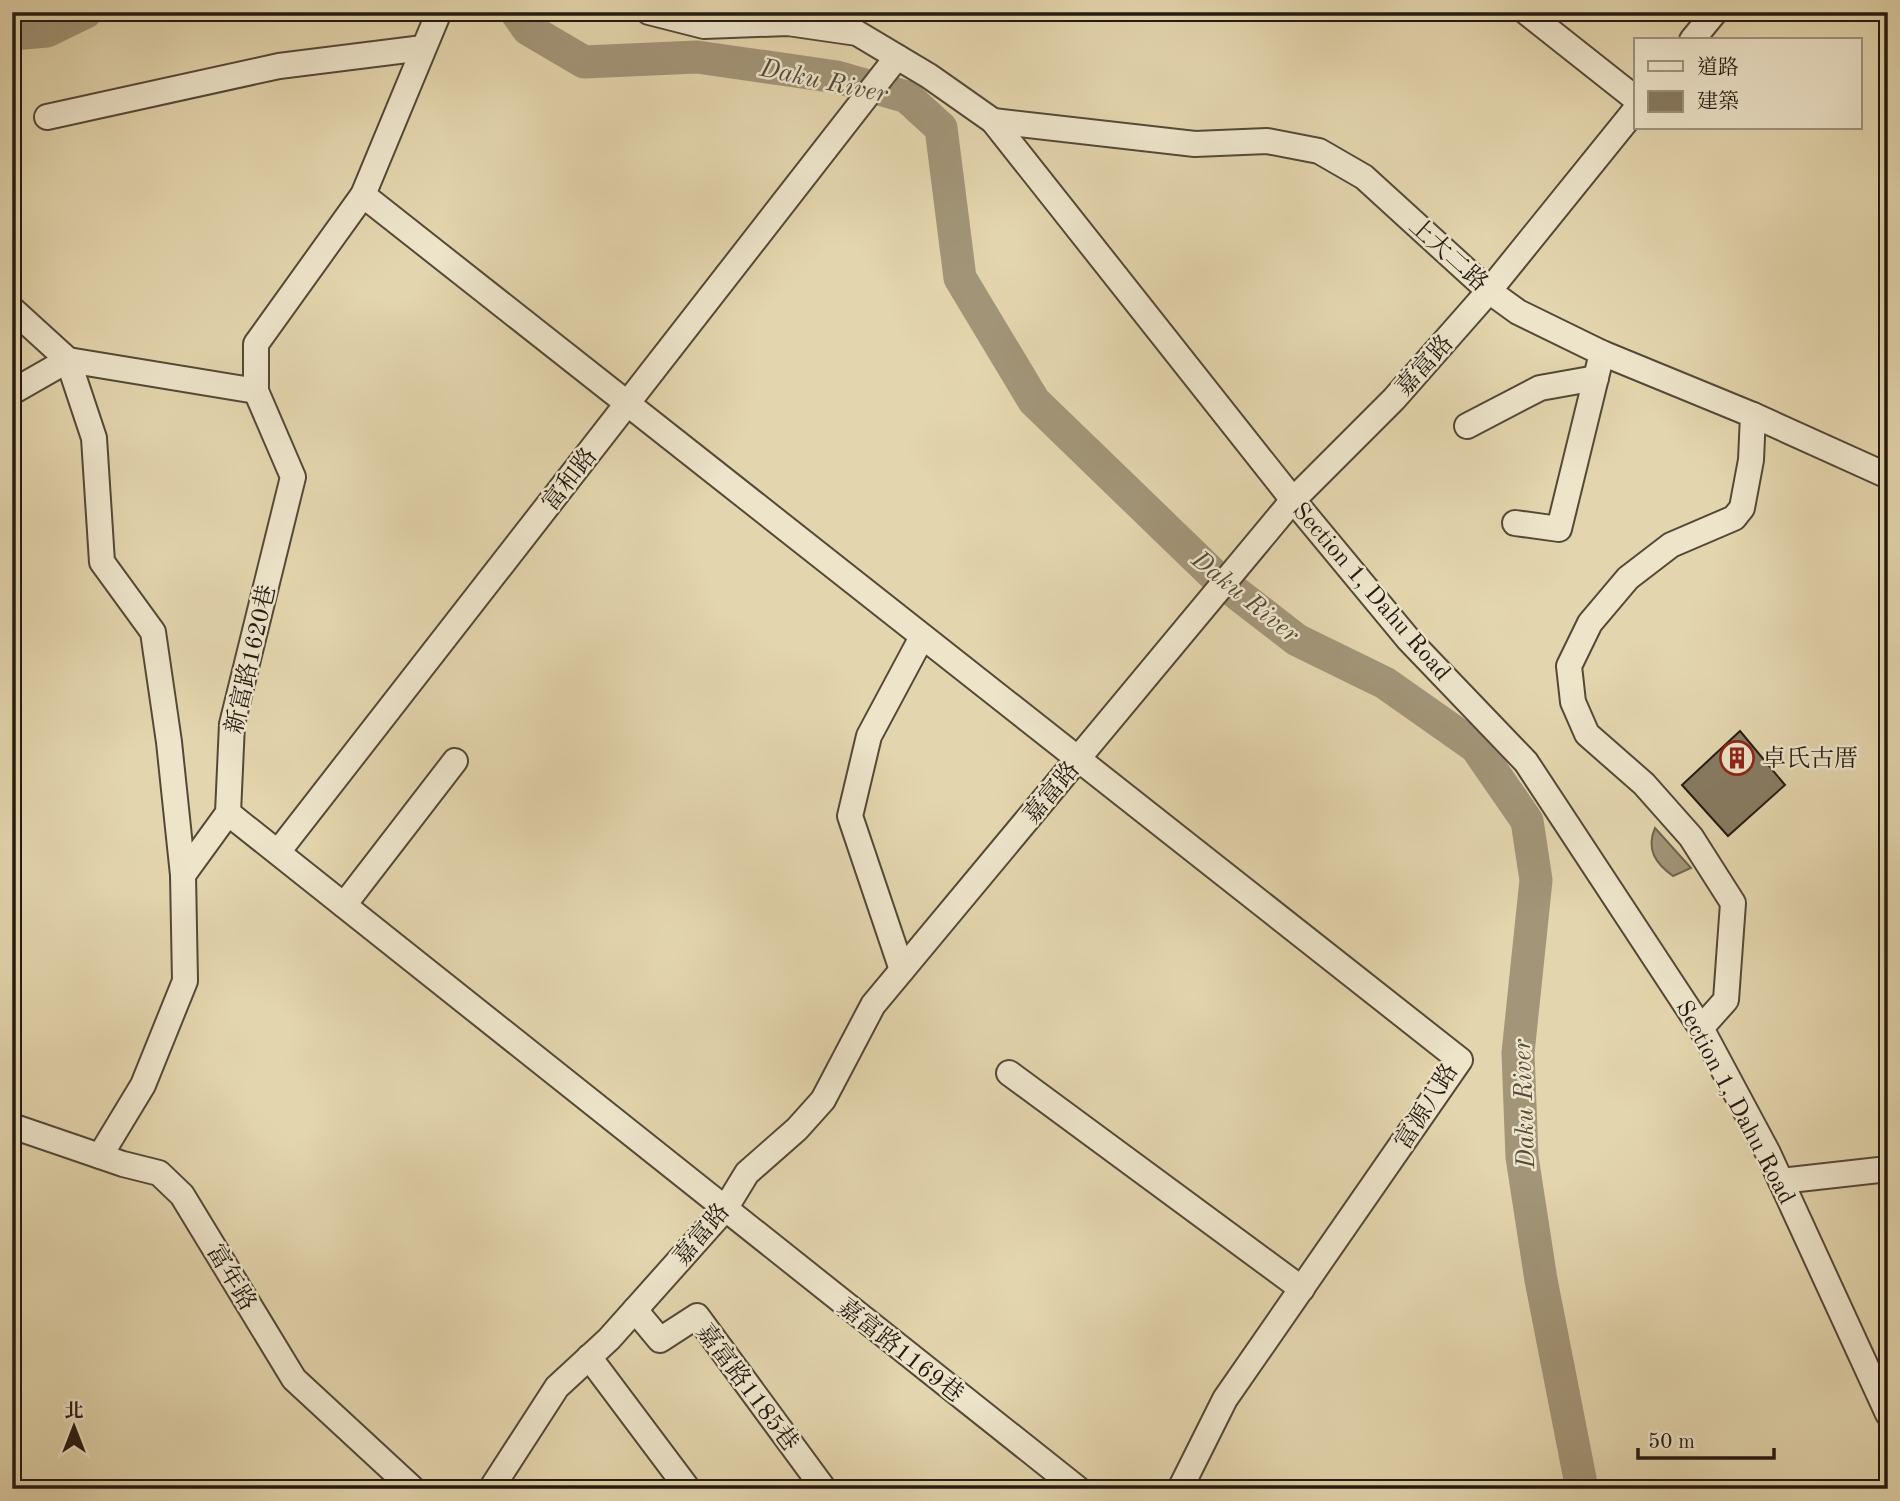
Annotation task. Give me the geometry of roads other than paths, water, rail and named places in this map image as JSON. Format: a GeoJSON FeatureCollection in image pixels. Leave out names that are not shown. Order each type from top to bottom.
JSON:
{"type":"FeatureCollection","features":[{"type":"Feature","properties":{"kind":"street","name":"新富路1620巷"},"geometry":{"type":"LineString","coordinates":[[229,813],[232,724],[293,477],[256,391],[256,344],[363,195],[439,12]]}},
{"type":"Feature","properties":{"kind":"street","name":"Section 1, Dahu Road"},"geometry":{"type":"LineString","coordinates":[[649,12],[704,26],[788,23],[857,33],[893,63],[929,76],[993,121],[1293,500],[1409,640],[1525,762],[1701,1028],[1781,1181],[1888,1414]]}},
{"type":"Feature","properties":{"kind":"street"},"geometry":{"type":"LineString","coordinates":[[1526,12],[1634,97]]}},
{"type":"Feature","properties":{"kind":"street"},"geometry":{"type":"LineString","coordinates":[[1694,38],[1715,12]]}},
{"type":"Feature","properties":{"kind":"street"},"geometry":{"type":"LineString","coordinates":[[47,117],[279,66],[423,48]]}},
{"type":"Feature","properties":{"kind":"street","name":"富和路"},"geometry":{"type":"LineString","coordinates":[[278,852],[893,63]]}},
{"type":"Feature","properties":{"kind":"street","name":"嘉富路"},"geometry":{"type":"LineString","coordinates":[[491,1489],[557,1387],[635,1310],[725,1209],[747,1173],[797,1129],[822,1100],[873,1005],[902,970],[1293,500],[1394,400],[1489,292],[1634,111]]}},
{"type":"Feature","properties":{"kind":"street","name":"上大二路"},"geometry":{"type":"LineString","coordinates":[[993,121],[1195,144],[1267,141],[1319,152],[1364,177],[1489,292],[1518,312],[1602,353],[1753,415],[1888,476]]}},
{"type":"Feature","properties":{"kind":"street"},"geometry":{"type":"LineString","coordinates":[[363,195],[1078,760]]}},
{"type":"Feature","properties":{"kind":"street"},"geometry":{"type":"LineString","coordinates":[[12,309],[68,360],[94,438],[102,562],[153,632],[169,742],[183,875],[185,981],[143,1085],[100,1156]]}},
{"type":"Feature","properties":{"kind":"street"},"geometry":{"type":"LineString","coordinates":[[1515,523],[1559,529],[1602,353]]}},
{"type":"Feature","properties":{"kind":"street"},"geometry":{"type":"LineString","coordinates":[[12,393],[68,360],[256,391]]}},
{"type":"Feature","properties":{"kind":"street"},"geometry":{"type":"LineString","coordinates":[[1467,426],[1540,388],[1596,378]]}},
{"type":"Feature","properties":{"kind":"street"},"geometry":{"type":"LineString","coordinates":[[1701,1028],[1726,1000],[1733,903],[1690,837],[1644,784],[1587,734],[1573,702],[1569,666],[1590,623],[1628,578],[1671,545],[1734,517],[1742,508],[1751,460],[1753,415]]}},
{"type":"Feature","properties":{"kind":"street"},"geometry":{"type":"LineString","coordinates":[[902,970],[850,816],[869,736],[922,637]]}},
{"type":"Feature","properties":{"kind":"street","name":"富源八路"},"geometry":{"type":"LineString","coordinates":[[1078,760],[1460,1060],[1226,1399],[1180,1489]]}},
{"type":"Feature","properties":{"kind":"street"},"geometry":{"type":"LineString","coordinates":[[344,905],[455,761]]}},
{"type":"Feature","properties":{"kind":"street"},"geometry":{"type":"LineString","coordinates":[[183,875],[229,813]]}},
{"type":"Feature","properties":{"kind":"street","name":"嘉富路1169巷"},"geometry":{"type":"LineString","coordinates":[[229,813],[1078,1489]]}},
{"type":"Feature","properties":{"kind":"street"},"geometry":{"type":"LineString","coordinates":[[1009,1073],[1302,1290]]}},
{"type":"Feature","properties":{"kind":"street","name":"富年路"},"geometry":{"type":"LineString","coordinates":[[12,1126],[159,1173],[182,1195],[294,1379],[414,1489]]}},
{"type":"Feature","properties":{"kind":"street"},"geometry":{"type":"LineString","coordinates":[[1781,1181],[1888,1169]]}},
{"type":"Feature","properties":{"kind":"street","name":"嘉富路1185巷"},"geometry":{"type":"LineString","coordinates":[[635,1310],[660,1340],[697,1316],[824,1489]]}},
{"type":"Feature","properties":{"kind":"street"},"geometry":{"type":"LineString","coordinates":[[589,1357],[688,1489]]}},
{"type":"Feature","properties":{"kind":"waterway","name":"Daku River"},"geometry":{"type":"LineString","coordinates":[[12,34],[47,31],[86,12]]}},
{"type":"Feature","properties":{"kind":"waterway","name":"Daku River"},"geometry":{"type":"LineString","coordinates":[[516,12],[528,29],[584,62],[697,57],[837,77],[907,97],[941,128],[960,278],[1034,401],[1218,579],[1297,640],[1385,683],[1476,747],[1527,821],[1536,880],[1518,1053],[1522,1157],[1541,1280],[1582,1489]]}},
{"type":"Feature","properties":{"kind":"place","name":"卓氏古厝"},"geometry":{"type":"Point","coordinates":[1737,758]}}]}
